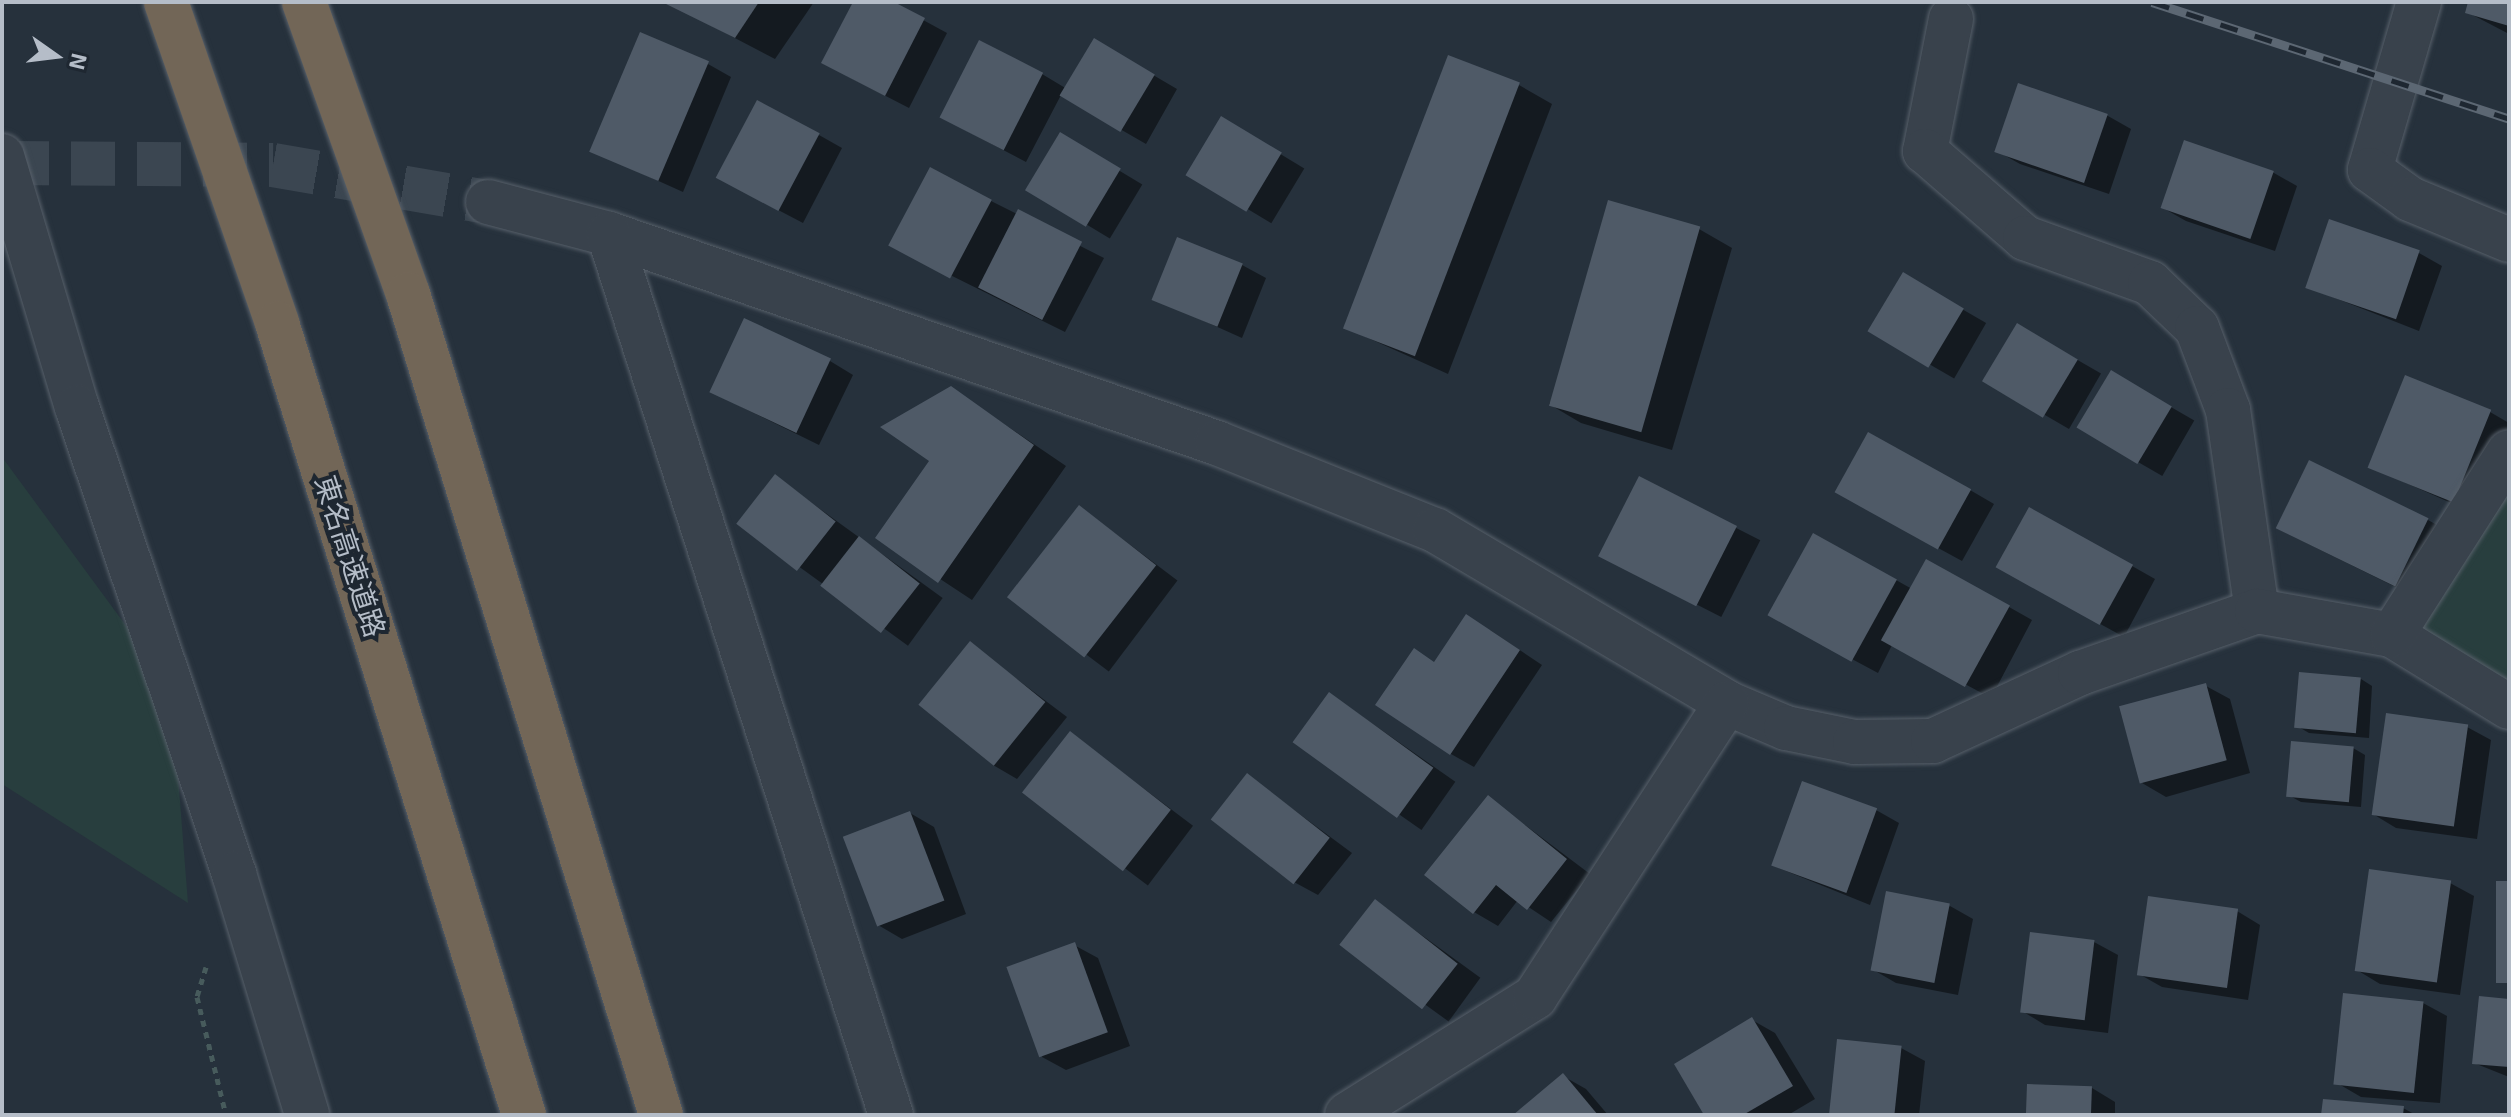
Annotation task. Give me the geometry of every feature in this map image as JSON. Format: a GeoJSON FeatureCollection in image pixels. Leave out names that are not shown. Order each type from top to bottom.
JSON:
{"type":"FeatureCollection","features":[{"type":"Feature","properties":{"kind":"highway","name":"東名高速道路"},"geometry":{"type":"LineString","coordinates":[[166,2],[277,323],[524,1115]]}},
{"type":"Feature","properties":{"kind":"highway"},"geometry":{"type":"LineString","coordinates":[[304,2],[408,294],[661,1115]]}},
{"type":"Feature","properties":{"kind":"street"},"geometry":{"type":"LineString","coordinates":[[2419,2],[2370,170],[2410,199],[2509,240]]}},
{"type":"Feature","properties":{"kind":"street"},"geometry":{"type":"LineString","coordinates":[[1951,19],[1925,151],[2025,238],[2150,283],[2197,328],[2228,410],[2257,611]]}},
{"type":"Feature","properties":{"kind":"street"},"geometry":{"type":"LineString","coordinates":[[2,156],[77,407],[234,874],[307,1115]]}},
{"type":"Feature","properties":{"kind":"street"},"geometry":{"type":"LineString","coordinates":[[488,202],[609,234],[1217,443],[1435,530],[1727,703],[1786,728],[1855,742],[1933,741],[2080,673],[2257,611],[2392,635],[2509,707]]}},
{"type":"Feature","properties":{"kind":"street"},"geometry":{"type":"LineString","coordinates":[[609,234],[891,1115]]}},
{"type":"Feature","properties":{"kind":"street"},"geometry":{"type":"LineString","coordinates":[[2392,635],[2509,452]]}},
{"type":"Feature","properties":{"kind":"street"},"geometry":{"type":"LineString","coordinates":[[1347,1115],[1535,997],[1727,703]]}},
{"type":"Feature","properties":{"kind":"green space"},"geometry":{"type":"Polygon","coordinates":[[[2,457],[171,687],[188,903],[2,784],[2,457]]]}},
{"type":"Feature","properties":{"kind":"green space"},"geometry":{"type":"Polygon","coordinates":[[[2509,480],[2509,691],[2411,634],[2509,480]]]}},
{"type":"Feature","properties":{"kind":"building"},"geometry":{"type":"Polygon","coordinates":[[[662,2],[759,2],[735,38],[662,2]]]}},
{"type":"Feature","properties":{"kind":"building"},"geometry":{"type":"Polygon","coordinates":[[[853,2],[894,2],[925,18],[885,96],[821,63],[853,2]]]}},
{"type":"Feature","properties":{"kind":"building"},"geometry":{"type":"Polygon","coordinates":[[[2468,2],[2509,2],[2509,26],[2465,13],[2468,2]]]}},
{"type":"Feature","properties":{"kind":"building"},"geometry":{"type":"Polygon","coordinates":[[[640,32],[709,61],[658,181],[589,152],[640,32]]]}},
{"type":"Feature","properties":{"kind":"building"},"geometry":{"type":"Polygon","coordinates":[[[1094,38],[1155,75],[1120,132],[1059,95],[1094,38]]]}},
{"type":"Feature","properties":{"kind":"building"},"geometry":{"type":"Polygon","coordinates":[[[979,40],[1043,73],[1004,150],[940,118],[979,40]]]}},
{"type":"Feature","properties":{"kind":"building"},"geometry":{"type":"Polygon","coordinates":[[[1448,55],[1520,83],[1415,356],[1343,329],[1448,55]]]}},
{"type":"Feature","properties":{"kind":"building"},"geometry":{"type":"Polygon","coordinates":[[[2018,83],[2108,114],[2084,183],[1994,152],[2018,83]]]}},
{"type":"Feature","properties":{"kind":"building"},"geometry":{"type":"Polygon","coordinates":[[[757,100],[820,133],[778,211],[716,178],[757,100]]]}},
{"type":"Feature","properties":{"kind":"building"},"geometry":{"type":"Polygon","coordinates":[[[1221,116],[1282,153],[1246,212],[1185,175],[1221,116]]]}},
{"type":"Feature","properties":{"kind":"building"},"geometry":{"type":"Polygon","coordinates":[[[1060,132],[1121,169],[1086,227],[1025,190],[1060,132]]]}},
{"type":"Feature","properties":{"kind":"building"},"geometry":{"type":"Polygon","coordinates":[[[2184,140],[2274,171],[2250,239],[2161,208],[2184,140]]]}},
{"type":"Feature","properties":{"kind":"building"},"geometry":{"type":"Polygon","coordinates":[[[930,167],[992,200],[950,278],[888,246],[930,167]]]}},
{"type":"Feature","properties":{"kind":"building"},"geometry":{"type":"Polygon","coordinates":[[[1608,200],[1700,226],[1641,432],[1549,406],[1608,200]]]}},
{"type":"Feature","properties":{"kind":"building"},"geometry":{"type":"Polygon","coordinates":[[[1018,209],[1082,242],[1042,320],[978,287],[1018,209]]]}},
{"type":"Feature","properties":{"kind":"building"},"geometry":{"type":"Polygon","coordinates":[[[2329,219],[2420,250],[2396,319],[2305,288],[2329,219]]]}},
{"type":"Feature","properties":{"kind":"building"},"geometry":{"type":"Polygon","coordinates":[[[1177,237],[1243,264],[1217,327],[1152,300],[1177,237]]]}},
{"type":"Feature","properties":{"kind":"building"},"geometry":{"type":"Polygon","coordinates":[[[1903,272],[1964,309],[1928,368],[1867,331],[1903,272]]]}},
{"type":"Feature","properties":{"kind":"building"},"geometry":{"type":"Polygon","coordinates":[[[744,318],[831,359],[796,433],[709,392],[744,318]]]}},
{"type":"Feature","properties":{"kind":"building"},"geometry":{"type":"Polygon","coordinates":[[[2017,323],[2078,360],[2043,418],[1982,381],[2017,323]]]}},
{"type":"Feature","properties":{"kind":"building"},"geometry":{"type":"Polygon","coordinates":[[[2111,370],[2172,407],[2137,464],[2076,427],[2111,370]]]}},
{"type":"Feature","properties":{"kind":"building"},"geometry":{"type":"Polygon","coordinates":[[[2405,375],[2491,410],[2454,503],[2368,468],[2405,375]]]}},
{"type":"Feature","properties":{"kind":"building"},"geometry":{"type":"Polygon","coordinates":[[[951,386],[1034,445],[938,583],[875,538],[929,461],[880,427],[951,386]]]}},
{"type":"Feature","properties":{"kind":"building"},"geometry":{"type":"Polygon","coordinates":[[[1868,432],[1971,489],[1938,550],[1835,492],[1868,432]]]}},
{"type":"Feature","properties":{"kind":"building"},"geometry":{"type":"Polygon","coordinates":[[[2309,460],[2429,518],[2395,587],[2276,528],[2309,460]]]}},
{"type":"Feature","properties":{"kind":"building"},"geometry":{"type":"Polygon","coordinates":[[[775,474],[836,521],[797,571],[736,524],[775,474]]]}},
{"type":"Feature","properties":{"kind":"building"},"geometry":{"type":"Polygon","coordinates":[[[1639,476],[1737,526],[1696,606],[1598,556],[1639,476]]]}},
{"type":"Feature","properties":{"kind":"building"},"geometry":{"type":"Polygon","coordinates":[[[1079,505],[1156,565],[1084,658],[1007,597],[1079,505]]]}},
{"type":"Feature","properties":{"kind":"building"},"geometry":{"type":"Polygon","coordinates":[[[2029,507],[2133,565],[2100,625],[1996,567],[2029,507]]]}},
{"type":"Feature","properties":{"kind":"building"},"geometry":{"type":"Polygon","coordinates":[[[1813,533],[1897,580],[1851,662],[1767,615],[1813,533]]]}},
{"type":"Feature","properties":{"kind":"building"},"geometry":{"type":"Polygon","coordinates":[[[859,536],[920,583],[881,633],[820,586],[859,536]]]}},
{"type":"Feature","properties":{"kind":"building"},"geometry":{"type":"Polygon","coordinates":[[[1926,559],[2010,606],[1965,687],[1881,640],[1926,559]]]}},
{"type":"Feature","properties":{"kind":"building"},"geometry":{"type":"Polygon","coordinates":[[[1466,614],[1520,650],[1450,755],[1375,705],[1414,648],[1434,662],[1466,614]]]}},
{"type":"Feature","properties":{"kind":"building"},"geometry":{"type":"Polygon","coordinates":[[[970,641],[1045,702],[994,766],[918,705],[970,641]]]}},
{"type":"Feature","properties":{"kind":"building"},"geometry":{"type":"Polygon","coordinates":[[[2299,672],[2361,677],[2356,733],[2294,728],[2299,672]]]}},
{"type":"Feature","properties":{"kind":"building"},"geometry":{"type":"Polygon","coordinates":[[[2206,683],[2227,760],[2140,784],[2119,706],[2206,683]]]}},
{"type":"Feature","properties":{"kind":"building"},"geometry":{"type":"Polygon","coordinates":[[[1329,692],[1433,768],[1397,818],[1293,742],[1329,692]]]}},
{"type":"Feature","properties":{"kind":"building"},"geometry":{"type":"Polygon","coordinates":[[[2386,713],[2468,725],[2454,827],[2372,815],[2386,713]]]}},
{"type":"Feature","properties":{"kind":"building"},"geometry":{"type":"Polygon","coordinates":[[[1070,731],[1171,810],[1123,871],[1022,792],[1070,731]]]}},
{"type":"Feature","properties":{"kind":"building"},"geometry":{"type":"Polygon","coordinates":[[[2291,741],[2354,746],[2349,802],[2286,797],[2291,741]]]}},
{"type":"Feature","properties":{"kind":"building"},"geometry":{"type":"Polygon","coordinates":[[[1247,773],[1330,838],[1293,884],[1211,819],[1247,773]]]}},
{"type":"Feature","properties":{"kind":"building"},"geometry":{"type":"Polygon","coordinates":[[[1802,781],[1877,808],[1846,893],[1771,866],[1802,781]]]}},
{"type":"Feature","properties":{"kind":"building"},"geometry":{"type":"Polygon","coordinates":[[[1488,795],[1567,859],[1527,910],[1496,885],[1473,914],[1424,875],[1488,795]]]}},
{"type":"Feature","properties":{"kind":"building"},"geometry":{"type":"Polygon","coordinates":[[[910,811],[944,901],[877,926],[843,837],[910,811]]]}},
{"type":"Feature","properties":{"kind":"building"},"geometry":{"type":"Polygon","coordinates":[[[2369,869],[2451,881],[2437,983],[2355,971],[2369,869]]]}},
{"type":"Feature","properties":{"kind":"building"},"geometry":{"type":"Polygon","coordinates":[[[2496,881],[2509,881],[2509,983],[2496,983],[2496,881]]]}},
{"type":"Feature","properties":{"kind":"building"},"geometry":{"type":"Polygon","coordinates":[[[1886,891],[1950,903],[1934,983],[1871,971],[1886,891]]]}},
{"type":"Feature","properties":{"kind":"building"},"geometry":{"type":"Polygon","coordinates":[[[2148,896],[2238,909],[2227,988],[2137,975],[2148,896]]]}},
{"type":"Feature","properties":{"kind":"building"},"geometry":{"type":"Polygon","coordinates":[[[1375,899],[1458,964],[1422,1009],[1339,945],[1375,899]]]}},
{"type":"Feature","properties":{"kind":"building"},"geometry":{"type":"Polygon","coordinates":[[[2030,932],[2095,940],[2085,1020],[2020,1012],[2030,932]]]}},
{"type":"Feature","properties":{"kind":"building"},"geometry":{"type":"Polygon","coordinates":[[[1075,942],[1108,1032],[1039,1057],[1006,967],[1075,942]]]}},
{"type":"Feature","properties":{"kind":"building"},"geometry":{"type":"Polygon","coordinates":[[[2343,993],[2424,1001],[2414,1093],[2333,1084],[2343,993]]]}},
{"type":"Feature","properties":{"kind":"building"},"geometry":{"type":"Polygon","coordinates":[[[2479,996],[2509,999],[2509,1067],[2472,1064],[2479,996]]]}},
{"type":"Feature","properties":{"kind":"building"},"geometry":{"type":"Polygon","coordinates":[[[1752,1017],[1793,1086],[1743,1115],[1704,1115],[1674,1064],[1752,1017]]]}},
{"type":"Feature","properties":{"kind":"building"},"geometry":{"type":"Polygon","coordinates":[[[1837,1039],[1902,1046],[1894,1115],[1829,1115],[1837,1039]]]}},
{"type":"Feature","properties":{"kind":"building"},"geometry":{"type":"Polygon","coordinates":[[[1563,1073],[1598,1115],[1513,1115],[1563,1073]]]}},
{"type":"Feature","properties":{"kind":"building"},"geometry":{"type":"Polygon","coordinates":[[[2027,1084],[2092,1086],[2091,1115],[2026,1115],[2027,1084]]]}},
{"type":"Feature","properties":{"kind":"building"},"geometry":{"type":"Polygon","coordinates":[[[2323,1099],[2404,1106],[2403,1115],[2321,1115],[2323,1099]]]}},
{"type":"Feature","properties":{"kind":"tunnel"},"geometry":{"type":"LineString","coordinates":[[5,163],[273,165],[488,202]]}},
{"type":"Feature","properties":{"kind":"railway"},"geometry":{"type":"LineString","coordinates":[[2152,2],[2509,119]]}}]}
